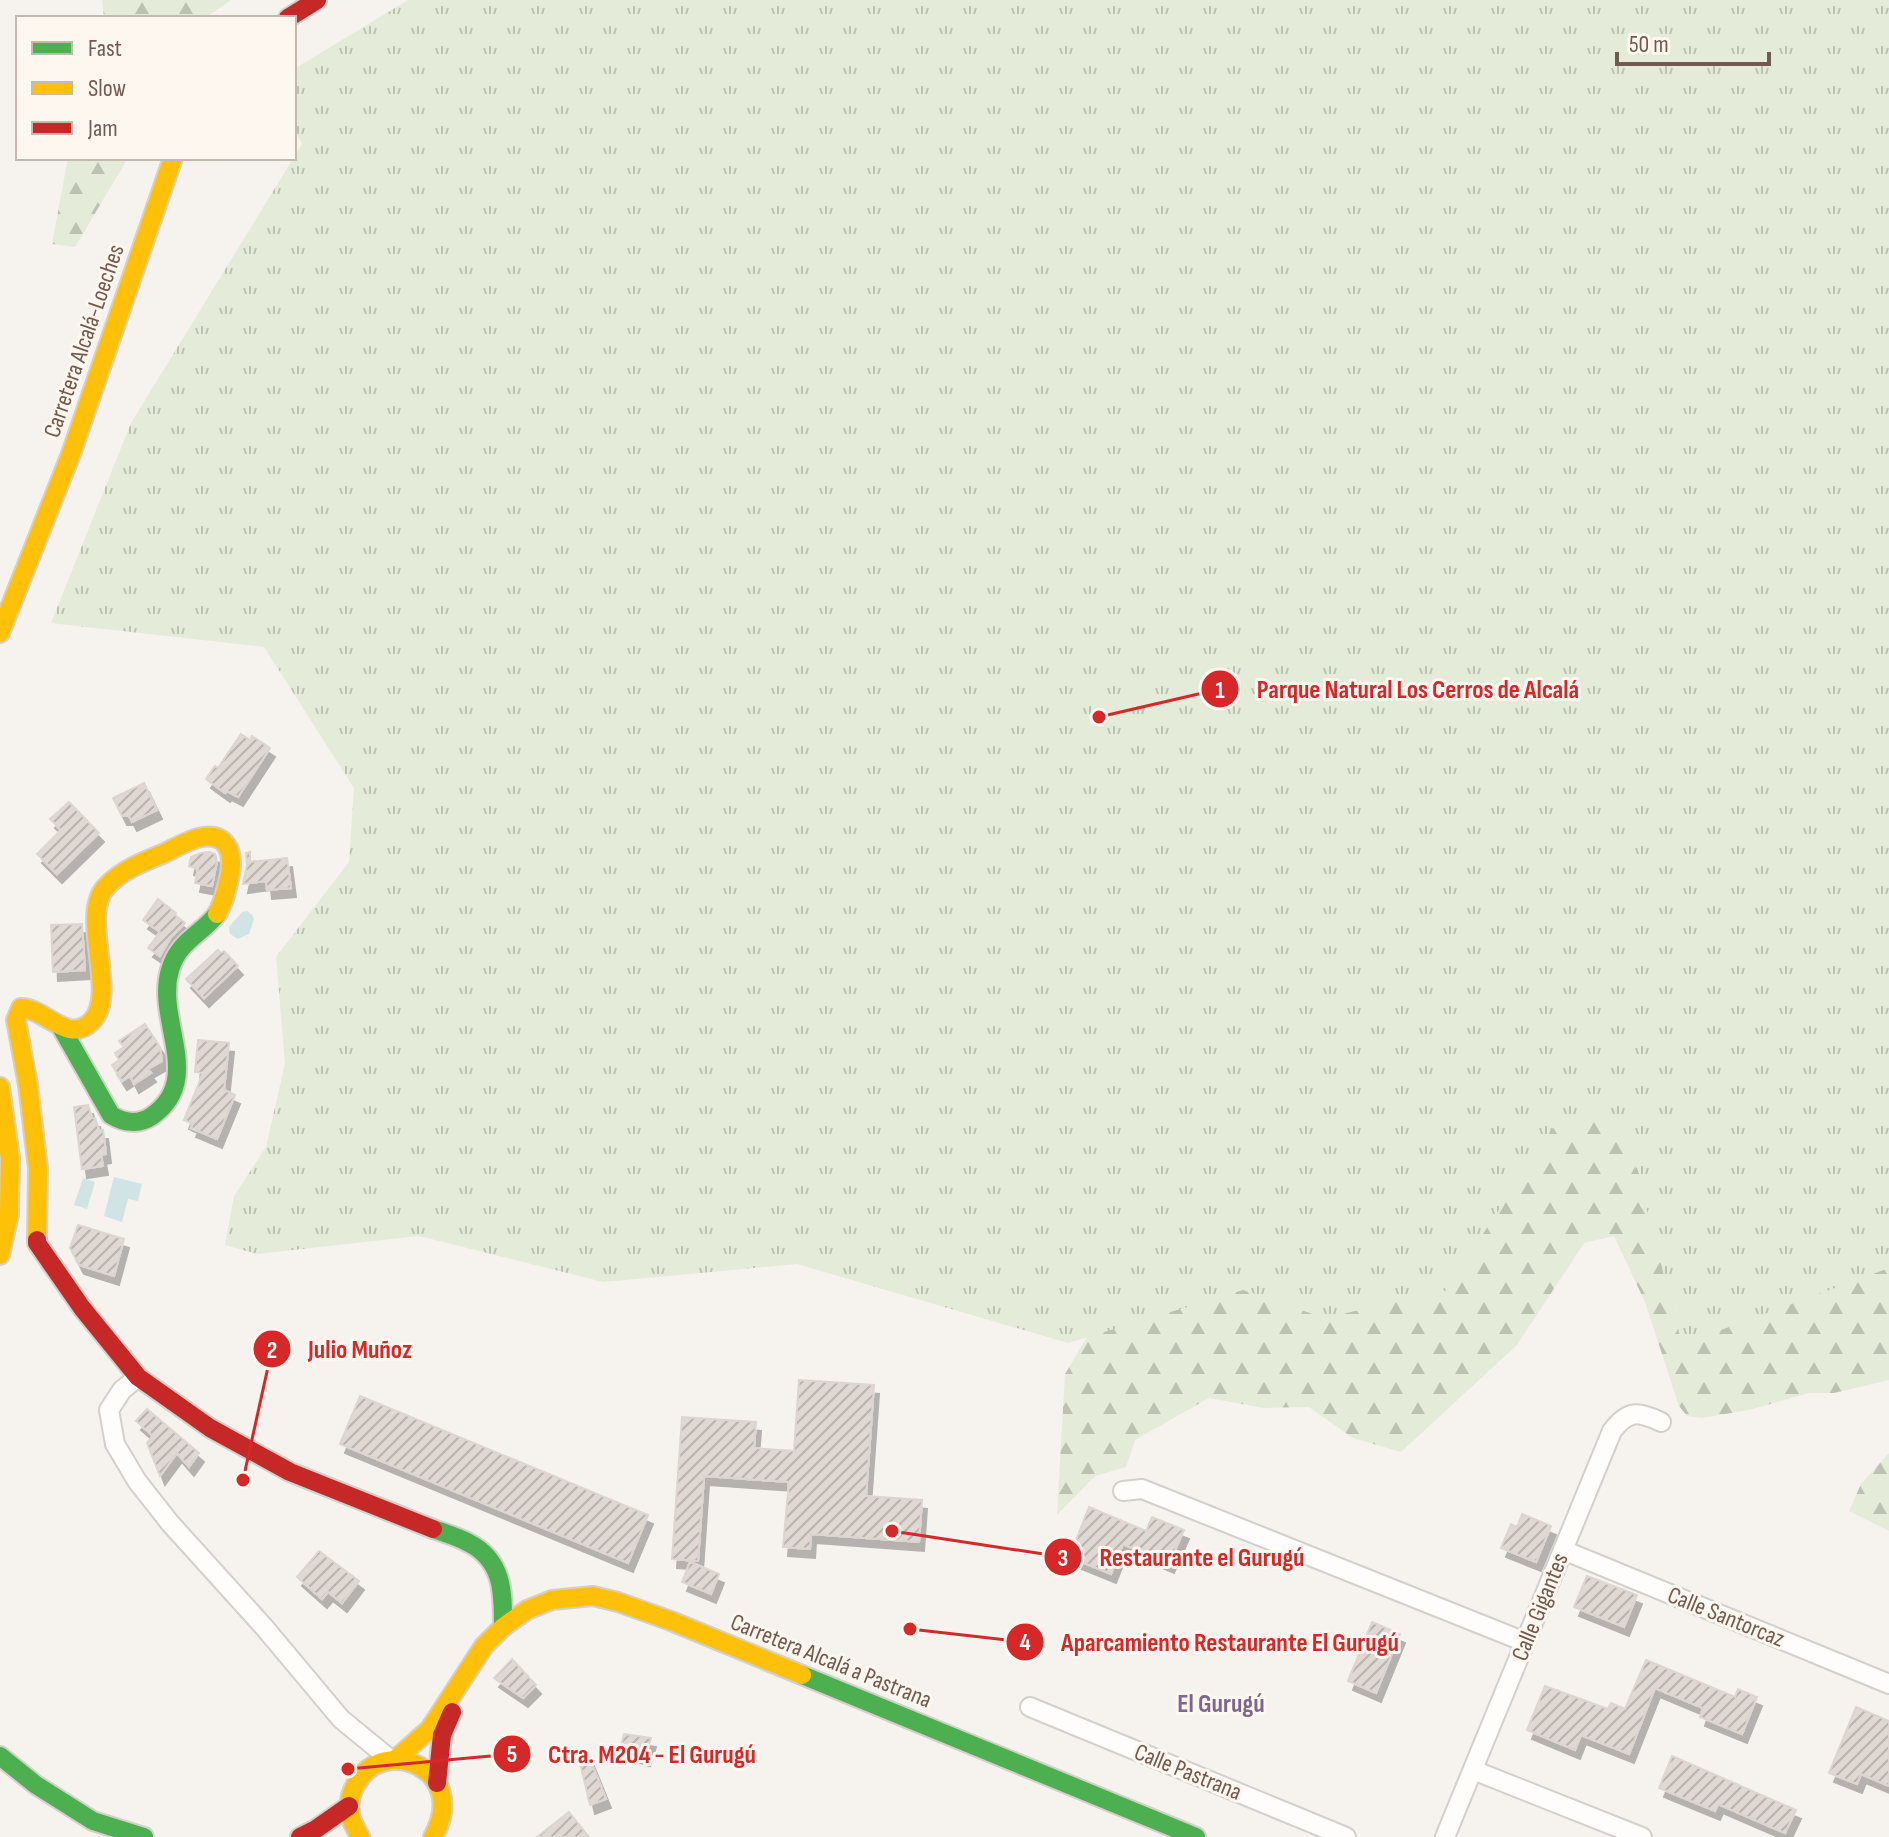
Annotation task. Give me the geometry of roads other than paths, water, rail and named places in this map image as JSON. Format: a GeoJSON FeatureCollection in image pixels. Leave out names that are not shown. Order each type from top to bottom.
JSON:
{"type":"FeatureCollection","features":[{"type":"Feature","properties":{"kind":"main road"},"geometry":{"type":"LineString","coordinates":[[291,16],[317,0]]}},
{"type":"Feature","properties":{"kind":"main road","name":"Carretera Alcalá-Loeches"},"geometry":{"type":"LineString","coordinates":[[0,633],[71,454],[172,160]]}},
{"type":"Feature","properties":{"kind":"main road","name":"Carretera Alcalá-Loeches"},"geometry":{"type":"LineString","coordinates":[[0,600],[37,537]]}},
{"type":"Feature","properties":{"kind":"main road"},"geometry":{"type":"LineString","coordinates":[[61,1027],[111,1115],[118,1120],[141,1122],[163,1109],[177,1081],[178,1064],[166,987],[177,956],[192,936],[216,918],[222,904],[232,854],[220,838],[197,838],[119,876],[102,890],[96,915],[102,992],[93,1021],[81,1030],[64,1030],[61,1027],[29,1007],[21,1008],[17,1014],[38,1168],[37,1243],[82,1308],[138,1377],[210,1428],[290,1472],[472,1544],[491,1560],[503,1583],[503,1627]]}},
{"type":"Feature","properties":{"kind":"main road"},"geometry":{"type":"LineString","coordinates":[[0,1087],[10,1158],[9,1214],[0,1255]]}},
{"type":"Feature","properties":{"kind":"main road","name":"Carretera Alcalá a Pastrana"},"geometry":{"type":"LineString","coordinates":[[349,1806],[357,1779],[368,1768],[393,1760],[430,1729],[484,1646],[503,1627],[527,1610],[552,1600],[593,1596],[671,1621],[1196,1837]]}},
{"type":"Feature","properties":{"kind":"main road","name":"Carretera Alcalá a Pastrana"},"geometry":{"type":"LineString","coordinates":[[456,1837],[443,1810],[437,1783],[442,1735],[467,1675]]}},
{"type":"Feature","properties":{"kind":"main road"},"geometry":{"type":"LineString","coordinates":[[0,1756],[36,1785],[93,1821],[144,1837]]}},
{"type":"Feature","properties":{"kind":"main road"},"geometry":{"type":"LineString","coordinates":[[393,1760],[420,1766],[437,1783]]}},
{"type":"Feature","properties":{"kind":"main road"},"geometry":{"type":"LineString","coordinates":[[300,1837],[349,1806],[351,1822],[360,1837]]}},
{"type":"Feature","properties":{"kind":"main road"},"geometry":{"type":"LineString","coordinates":[[433,1837],[443,1810]]}},
{"type":"Feature","properties":{"kind":"street"},"geometry":{"type":"LineString","coordinates":[[138,1377],[122,1390],[109,1410],[115,1444],[137,1481],[341,1719],[393,1760]]}},
{"type":"Feature","properties":{"kind":"street","name":"Calle Gigantes"},"geometry":{"type":"LineString","coordinates":[[1445,1837],[1612,1431],[1621,1419],[1631,1414],[1645,1415],[1661,1422]]}},
{"type":"Feature","properties":{"kind":"street"},"geometry":{"type":"LineString","coordinates":[[1123,1491],[1142,1489],[1525,1642]]}},
{"type":"Feature","properties":{"kind":"street","name":"Calle Santorcaz"},"geometry":{"type":"LineString","coordinates":[[1563,1550],[1889,1684]]}},
{"type":"Feature","properties":{"kind":"street","name":"Calle Pastrana"},"geometry":{"type":"LineString","coordinates":[[1030,1707],[1346,1837]]}},
{"type":"Feature","properties":{"kind":"street"},"geometry":{"type":"LineString","coordinates":[[1473,1770],[1642,1837]]}},
{"type":"Feature","properties":{"kind":"place","name":"Parque Natural Los Cerros de Alcalá"},"geometry":{"type":"Point","coordinates":[1099,717]}},
{"type":"Feature","properties":{"kind":"place","name":"Julio Muñoz"},"geometry":{"type":"Point","coordinates":[243,1480]}},
{"type":"Feature","properties":{"kind":"place","name":"Restaurante el Gurugú"},"geometry":{"type":"Point","coordinates":[892,1531]}},
{"type":"Feature","properties":{"kind":"place","name":"Aparcamiento Restaurante El Gurugú"},"geometry":{"type":"Point","coordinates":[910,1629]}},
{"type":"Feature","properties":{"kind":"place","name":"Ctra. M204 - El Gurugú"},"geometry":{"type":"Point","coordinates":[348,1769]}},
{"type":"Feature","properties":{"kind":"district","name":"El Gurugú"},"geometry":{"type":"Point","coordinates":[1221,1704]}}]}
